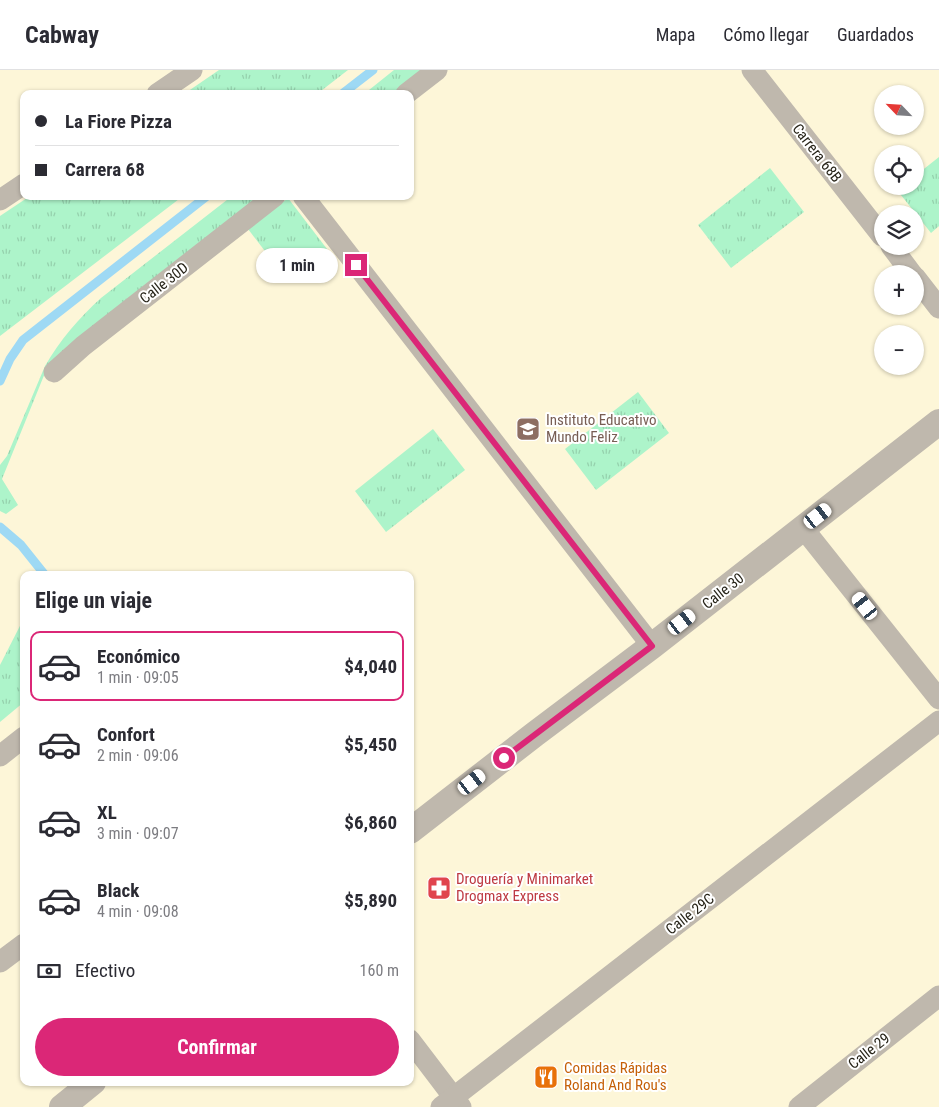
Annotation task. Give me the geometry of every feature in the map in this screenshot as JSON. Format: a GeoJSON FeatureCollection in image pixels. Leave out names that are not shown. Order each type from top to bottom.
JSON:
{"type":"FeatureCollection","features":[{"type":"Feature","properties":{"kind":"street"},"geometry":{"type":"LineString","coordinates":[[411,90],[437,70]]}},
{"type":"Feature","properties":{"kind":"street","name":"Carrera 68B"},"geometry":{"type":"LineString","coordinates":[[752,70],[874,226]]}},
{"type":"Feature","properties":{"kind":"street"},"geometry":{"type":"LineString","coordinates":[[162,90],[183,72]]}},
{"type":"Feature","properties":{"kind":"street"},"geometry":{"type":"LineString","coordinates":[[0,200],[20,187]]}},
{"type":"Feature","properties":{"kind":"street","name":"Calle 30D"},"geometry":{"type":"LineString","coordinates":[[54,372],[83,346],[270,200]]}},
{"type":"Feature","properties":{"kind":"street"},"geometry":{"type":"LineString","coordinates":[[306,200],[652,646]]}},
{"type":"Feature","properties":{"kind":"street"},"geometry":{"type":"LineString","coordinates":[[924,289],[939,308]]}},
{"type":"Feature","properties":{"kind":"street","name":"Calle 30"},"geometry":{"type":"LineString","coordinates":[[414,828],[652,646],[939,422]]}},
{"type":"Feature","properties":{"kind":"street"},"geometry":{"type":"LineString","coordinates":[[803,528],[939,700]]}},
{"type":"Feature","properties":{"kind":"street","name":"Calle 29C"},"geometry":{"type":"LineString","coordinates":[[452,1104],[939,721]]}},
{"type":"Feature","properties":{"kind":"street"},"geometry":{"type":"LineString","coordinates":[[0,756],[20,740]]}},
{"type":"Feature","properties":{"kind":"street"},"geometry":{"type":"LineString","coordinates":[[0,962],[20,947]]}},
{"type":"Feature","properties":{"kind":"street","name":"Calle 29"},"geometry":{"type":"LineString","coordinates":[[799,1107],[939,996]]}},
{"type":"Feature","properties":{"kind":"street"},"geometry":{"type":"LineString","coordinates":[[414,1046],[452,1104]]}},
{"type":"Feature","properties":{"kind":"street"},"geometry":{"type":"LineString","coordinates":[[62,1107],[88,1086]]}},
{"type":"Feature","properties":{"kind":"green space"},"geometry":{"type":"Polygon","coordinates":[[[219,70],[348,70],[322,90],[190,90],[219,70]]]}},
{"type":"Feature","properties":{"kind":"green space"},"geometry":{"type":"Polygon","coordinates":[[[394,70],[427,70],[401,90],[369,90],[394,70]]]}},
{"type":"Feature","properties":{"kind":"green space"},"geometry":{"type":"Polygon","coordinates":[[[939,157],[939,226],[931,233],[924,224],[924,205],[909,205],[901,195],[924,195],[924,169],[939,157]]]}},
{"type":"Feature","properties":{"kind":"green space"},"geometry":{"type":"Polygon","coordinates":[[[770,168],[804,212],[731,268],[698,225],[770,168]]]}},
{"type":"Feature","properties":{"kind":"green space"},"geometry":{"type":"Polygon","coordinates":[[[24,200],[178,200],[0,336],[0,216],[24,200]]]}},
{"type":"Feature","properties":{"kind":"green space"},"geometry":{"type":"Polygon","coordinates":[[[227,200],[257,200],[47,368],[2,479],[18,505],[6,514],[0,511],[0,465],[7,456],[51,356],[78,321],[101,298],[227,200]]]}},
{"type":"Feature","properties":{"kind":"green space"},"geometry":{"type":"Polygon","coordinates":[[[285,200],[290,200],[327,249],[287,280],[248,229],[285,200]]]}},
{"type":"Feature","properties":{"kind":"green space"},"geometry":{"type":"Polygon","coordinates":[[[638,392],[669,433],[596,490],[565,449],[638,392]]]}},
{"type":"Feature","properties":{"kind":"green space"},"geometry":{"type":"Polygon","coordinates":[[[433,429],[465,470],[386,532],[355,491],[433,429]]]}},
{"type":"Feature","properties":{"kind":"green space"},"geometry":{"type":"Polygon","coordinates":[[[20,626],[20,705],[0,722],[0,665],[20,626]]]}},
{"type":"Feature","properties":{"kind":"waterway"},"geometry":{"type":"LineString","coordinates":[[347,90],[373,70]]}},
{"type":"Feature","properties":{"kind":"waterway"},"geometry":{"type":"LineString","coordinates":[[0,381],[10,359],[23,340],[202,200]]}},
{"type":"Feature","properties":{"kind":"waterway"},"geometry":{"type":"LineString","coordinates":[[0,527],[21,545],[42,571]]}},
{"type":"Feature","properties":{"kind":"place","name":"Instituto Educativo Mundo Feliz"},"geometry":{"type":"Point","coordinates":[528,429]}},
{"type":"Feature","properties":{"kind":"place","name":"Droguería y Minimarket Drogmax Express"},"geometry":{"type":"Point","coordinates":[439,888]}},
{"type":"Feature","properties":{"kind":"place","name":"Comidas Rápidas Roland And Rou's"},"geometry":{"type":"Point","coordinates":[546,1077]}},
{"type":"Feature","properties":{"kind":"route"},"geometry":{"type":"LineString","coordinates":[[356,265],[652,646],[504,758]]}}]}
